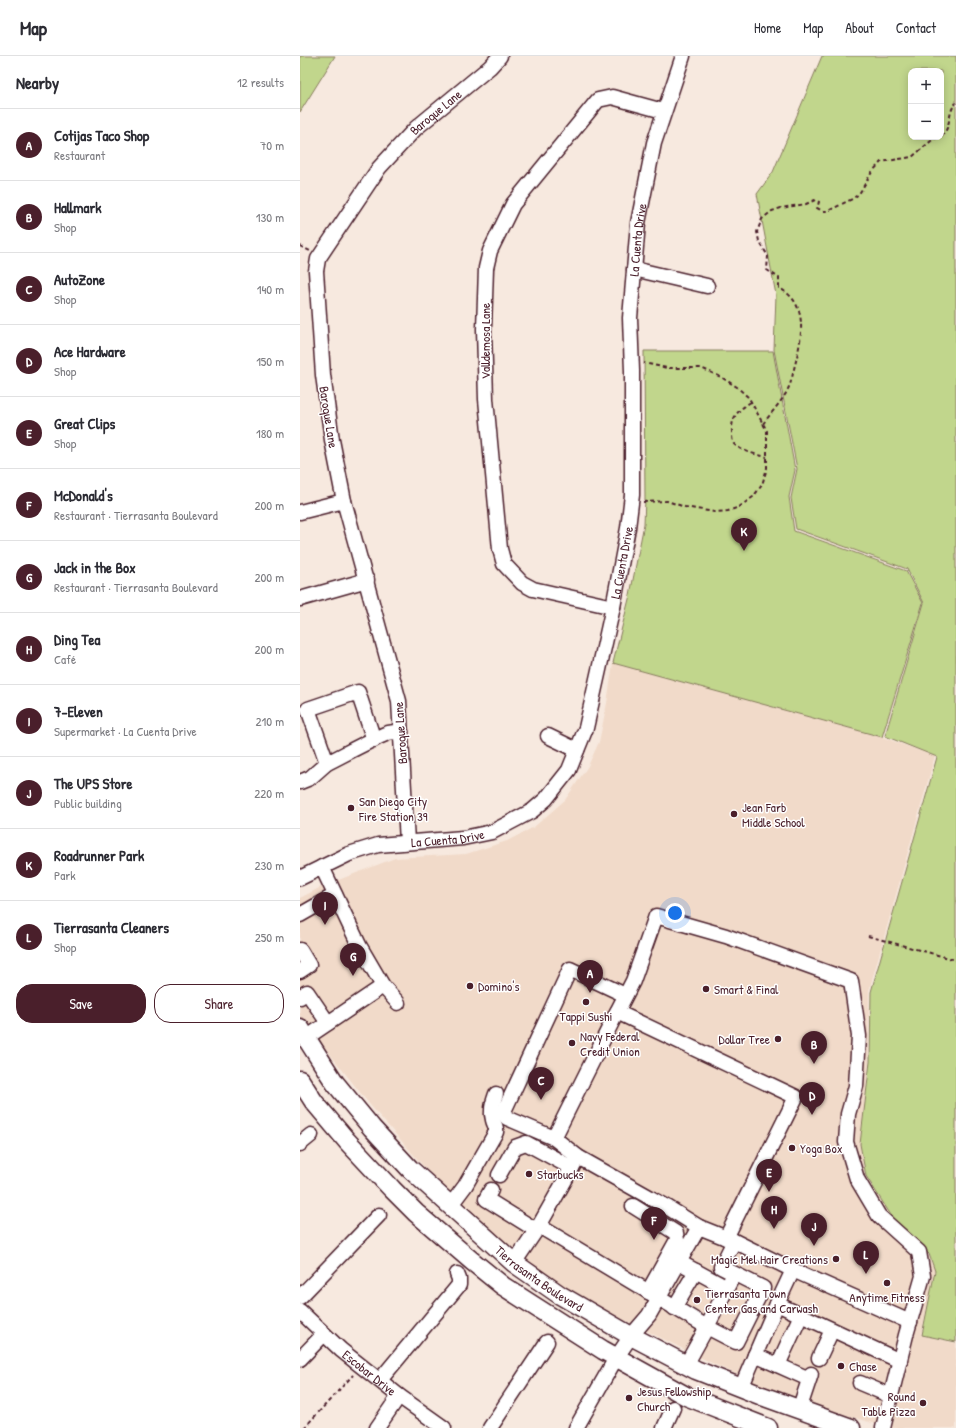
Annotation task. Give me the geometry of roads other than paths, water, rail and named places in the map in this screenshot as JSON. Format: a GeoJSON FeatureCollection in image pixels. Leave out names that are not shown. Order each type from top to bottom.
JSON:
{"type":"FeatureCollection","features":[{"type":"Feature","properties":{"kind":"main road","name":"Tierrasanta Boulevard"},"geometry":{"type":"LineString","coordinates":[[303,1033],[335,1083],[372,1128],[410,1169],[514,1263],[560,1295],[631,1336],[686,1365],[741,1388],[852,1428]]}},
{"type":"Feature","properties":{"kind":"main road","name":"Tierrasanta Boulevard"},"geometry":{"type":"LineString","coordinates":[[300,1080],[314,1102],[347,1141],[392,1189],[416,1213],[503,1286],[616,1358],[686,1396],[768,1428]]}},
{"type":"Feature","properties":{"kind":"street","name":"Baroque Lane"},"geometry":{"type":"LineString","coordinates":[[407,842],[399,701],[367,580],[344,501],[332,440],[323,375],[316,271],[318,259],[380,168],[416,128],[490,67],[500,56]]}},
{"type":"Feature","properties":{"kind":"street","name":"La Cuenta Drive"},"geometry":{"type":"LineString","coordinates":[[300,878],[349,854],[378,845],[463,838],[492,832],[532,811],[546,799],[569,770],[586,728],[613,607],[632,503],[632,362],[630,318],[638,223],[654,143],[663,111],[683,56]]}},
{"type":"Feature","properties":{"kind":"street","name":"Valldemosa Lane"},"geometry":{"type":"LineString","coordinates":[[613,607],[533,589],[522,583],[504,564],[500,549],[486,399],[484,329],[486,268],[490,251],[513,204],[598,100],[612,97],[663,111]]}},
{"type":"Feature","properties":{"kind":"street"},"geometry":{"type":"LineString","coordinates":[[634,269],[708,286]]}},
{"type":"Feature","properties":{"kind":"street"},"geometry":{"type":"LineString","coordinates":[[300,512],[344,501]]}},
{"type":"Feature","properties":{"kind":"street"},"geometry":{"type":"LineString","coordinates":[[300,599],[367,580]]}},
{"type":"Feature","properties":{"kind":"street"},"geometry":{"type":"LineString","coordinates":[[327,763],[308,709],[358,692],[374,740]]}},
{"type":"Feature","properties":{"kind":"street"},"geometry":{"type":"LineString","coordinates":[[300,782],[310,778],[327,763],[390,732],[401,732]]}},
{"type":"Feature","properties":{"kind":"street"},"geometry":{"type":"LineString","coordinates":[[548,736],[577,750]]}},
{"type":"Feature","properties":{"kind":"street"},"geometry":{"type":"LineString","coordinates":[[322,867],[359,945],[383,986],[398,1003]]}},
{"type":"Feature","properties":{"kind":"street"},"geometry":{"type":"LineString","coordinates":[[300,915],[335,895]]}},
{"type":"Feature","properties":{"kind":"street"},"geometry":{"type":"LineString","coordinates":[[554,1138],[633,981],[656,916],[726,936],[851,981],[859,1036],[856,1086],[848,1114],[846,1142],[858,1179],[879,1216],[919,1252],[922,1276],[883,1428]]}},
{"type":"Feature","properties":{"kind":"street"},"geometry":{"type":"LineString","coordinates":[[300,950],[309,965],[300,971]]}},
{"type":"Feature","properties":{"kind":"street"},"geometry":{"type":"LineString","coordinates":[[575,1162],[554,1138],[507,1118],[504,1114],[505,1109],[511,1093],[570,969],[625,995]]}},
{"type":"Feature","properties":{"kind":"street"},"geometry":{"type":"LineString","coordinates":[[303,1033],[328,1023],[383,986]]}},
{"type":"Feature","properties":{"kind":"street"},"geometry":{"type":"LineString","coordinates":[[300,997],[308,992],[328,1023]]}},
{"type":"Feature","properties":{"kind":"street"},"geometry":{"type":"LineString","coordinates":[[491,1190],[486,1199],[707,1327],[736,1342],[763,1288],[721,1267],[730,1239],[796,1097],[617,1012]]}},
{"type":"Feature","properties":{"kind":"street"},"geometry":{"type":"LineString","coordinates":[[450,1206],[466,1186],[496,1132],[497,1127],[493,1120],[491,1107],[496,1094]]}},
{"type":"Feature","properties":{"kind":"street"},"geometry":{"type":"LineString","coordinates":[[499,1175],[515,1147],[526,1143],[575,1162],[661,1203],[699,1226],[910,1322]]}},
{"type":"Feature","properties":{"kind":"street"},"geometry":{"type":"LineString","coordinates":[[514,1263],[538,1228],[575,1162]]}},
{"type":"Feature","properties":{"kind":"street"},"geometry":{"type":"LineString","coordinates":[[576,1428],[616,1358],[631,1336],[649,1315],[653,1295],[678,1240],[676,1233],[633,1206]]}},
{"type":"Feature","properties":{"kind":"street"},"geometry":{"type":"LineString","coordinates":[[300,1297],[378,1215]]}},
{"type":"Feature","properties":{"kind":"street"},"geometry":{"type":"LineString","coordinates":[[653,1295],[679,1262],[699,1226]]}},
{"type":"Feature","properties":{"kind":"street"},"geometry":{"type":"LineString","coordinates":[[679,1262],[727,1288]]}},
{"type":"Feature","properties":{"kind":"street"},"geometry":{"type":"LineString","coordinates":[[741,1388],[777,1304],[794,1270]]}},
{"type":"Feature","properties":{"kind":"street"},"geometry":{"type":"LineString","coordinates":[[674,1308],[696,1271]]}},
{"type":"Feature","properties":{"kind":"street"},"geometry":{"type":"LineString","coordinates":[[380,1380],[459,1285],[457,1274]]}},
{"type":"Feature","properties":{"kind":"street"},"geometry":{"type":"LineString","coordinates":[[686,1365],[734,1274]]}},
{"type":"Feature","properties":{"kind":"street"},"geometry":{"type":"LineString","coordinates":[[777,1304],[900,1361]]}},
{"type":"Feature","properties":{"kind":"street","name":"Escobar Drive"},"geometry":{"type":"LineString","coordinates":[[300,1311],[341,1350],[399,1396],[444,1428]]}},
{"type":"Feature","properties":{"kind":"street"},"geometry":{"type":"LineString","coordinates":[[778,1365],[801,1315]]}},
{"type":"Feature","properties":{"kind":"street"},"geometry":{"type":"LineString","coordinates":[[819,1358],[832,1330]]}},
{"type":"Feature","properties":{"kind":"street"},"geometry":{"type":"LineString","coordinates":[[300,1359],[324,1334]]}},
{"type":"Feature","properties":{"kind":"street"},"geometry":{"type":"LineString","coordinates":[[490,1428],[547,1342]]}},
{"type":"Feature","properties":{"kind":"street"},"geometry":{"type":"LineString","coordinates":[[755,1355],[810,1377],[799,1410]]}},
{"type":"Feature","properties":{"kind":"street"},"geometry":{"type":"LineString","coordinates":[[860,1383],[891,1396]]}},
{"type":"Feature","properties":{"kind":"street"},"geometry":{"type":"LineString","coordinates":[[377,1428],[399,1396]]}},
{"type":"Feature","properties":{"kind":"street"},"geometry":{"type":"LineString","coordinates":[[664,1428],[674,1408]]}},
{"type":"Feature","properties":{"kind":"place","name":"Roadrunner Park"},"geometry":{"type":"Point","coordinates":[744,551]}},
{"type":"Feature","properties":{"kind":"place","name":"San Diego City Fire Station 39"},"geometry":{"type":"Point","coordinates":[351,808]}},
{"type":"Feature","properties":{"kind":"place","name":"Jean Farb Middle School"},"geometry":{"type":"Point","coordinates":[734,814]}},
{"type":"Feature","properties":{"kind":"place","name":"7-Eleven"},"geometry":{"type":"Point","coordinates":[325,925]}},
{"type":"Feature","properties":{"kind":"place","name":"Jack in the Box"},"geometry":{"type":"Point","coordinates":[353,976]}},
{"type":"Feature","properties":{"kind":"place","name":"Domino's"},"geometry":{"type":"Point","coordinates":[470,986]}},
{"type":"Feature","properties":{"kind":"place","name":"Smart & Final"},"geometry":{"type":"Point","coordinates":[706,989]}},
{"type":"Feature","properties":{"kind":"place","name":"Cotijas Taco Shop"},"geometry":{"type":"Point","coordinates":[590,993]}},
{"type":"Feature","properties":{"kind":"place","name":"Tappi Sushi"},"geometry":{"type":"Point","coordinates":[586,1002]}},
{"type":"Feature","properties":{"kind":"place","name":"Dollar Tree"},"geometry":{"type":"Point","coordinates":[778,1039]}},
{"type":"Feature","properties":{"kind":"place","name":"Navy Federal Credit Union"},"geometry":{"type":"Point","coordinates":[572,1043]}},
{"type":"Feature","properties":{"kind":"place","name":"Hallmark"},"geometry":{"type":"Point","coordinates":[814,1064]}},
{"type":"Feature","properties":{"kind":"place","name":"AutoZone"},"geometry":{"type":"Point","coordinates":[541,1100]}},
{"type":"Feature","properties":{"kind":"place","name":"Ace Hardware"},"geometry":{"type":"Point","coordinates":[812,1115]}},
{"type":"Feature","properties":{"kind":"place","name":"Yoga Box"},"geometry":{"type":"Point","coordinates":[792,1148]}},
{"type":"Feature","properties":{"kind":"place","name":"Starbucks"},"geometry":{"type":"Point","coordinates":[529,1174]}},
{"type":"Feature","properties":{"kind":"place","name":"Great Clips"},"geometry":{"type":"Point","coordinates":[769,1192]}},
{"type":"Feature","properties":{"kind":"place","name":"Ding Tea"},"geometry":{"type":"Point","coordinates":[774,1229]}},
{"type":"Feature","properties":{"kind":"place","name":"McDonald's"},"geometry":{"type":"Point","coordinates":[654,1240]}},
{"type":"Feature","properties":{"kind":"place","name":"The UPS Store"},"geometry":{"type":"Point","coordinates":[814,1246]}},
{"type":"Feature","properties":{"kind":"place","name":"Magic Mel Hair Creations"},"geometry":{"type":"Point","coordinates":[836,1259]}},
{"type":"Feature","properties":{"kind":"place","name":"Tierrasanta Cleaners"},"geometry":{"type":"Point","coordinates":[866,1274]}},
{"type":"Feature","properties":{"kind":"place","name":"Anytime Fitness"},"geometry":{"type":"Point","coordinates":[887,1283]}},
{"type":"Feature","properties":{"kind":"place","name":"Tierrasanta Town Center Gas and Carwash"},"geometry":{"type":"Point","coordinates":[697,1300]}},
{"type":"Feature","properties":{"kind":"place","name":"Chase"},"geometry":{"type":"Point","coordinates":[841,1366]}},
{"type":"Feature","properties":{"kind":"place","name":"Jesus Fellowship Church"},"geometry":{"type":"Point","coordinates":[629,1398]}},
{"type":"Feature","properties":{"kind":"place","name":"Round Table Pizza"},"geometry":{"type":"Point","coordinates":[923,1403]}}]}
